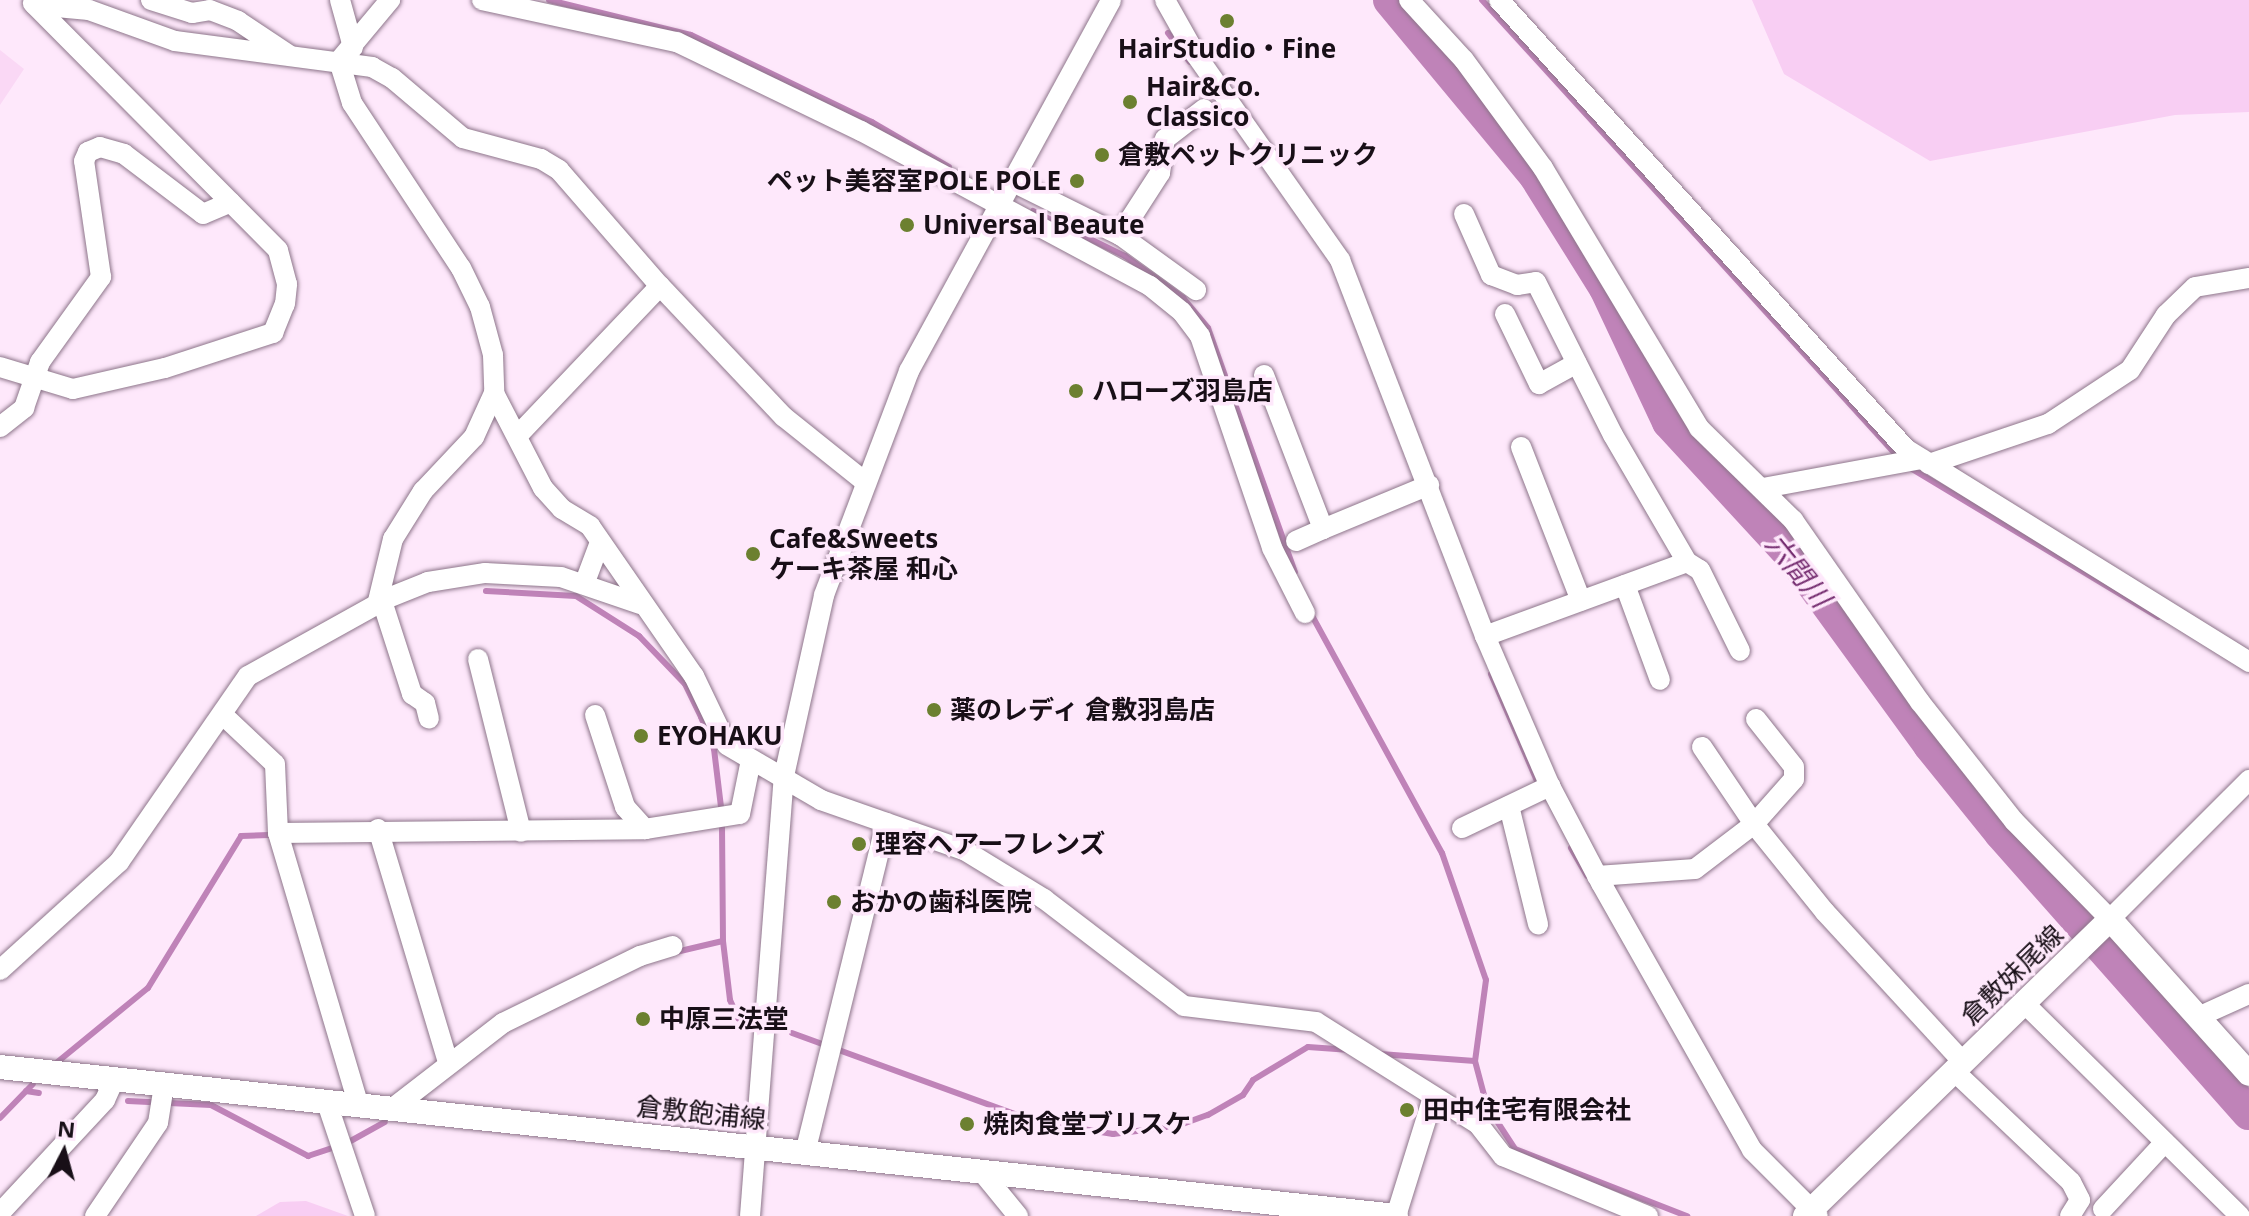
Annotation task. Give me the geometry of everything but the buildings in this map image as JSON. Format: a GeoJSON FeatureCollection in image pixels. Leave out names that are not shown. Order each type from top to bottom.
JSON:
{"type":"FeatureCollection","features":[{"type":"Feature","properties":{"kind":"main road","name":"倉敷妹尾線"},"geometry":{"type":"LineString","coordinates":[[1811,1214],[2108,922]]}},
{"type":"Feature","properties":{"kind":"main road"},"geometry":{"type":"LineString","coordinates":[[2108,922],[2249,1074]]}},
{"type":"Feature","properties":{"kind":"main road","name":"倉敷飽浦線"},"geometry":{"type":"LineString","coordinates":[[0,1067],[114,1080],[162,1098],[393,1108],[1396,1216]]}},
{"type":"Feature","properties":{"kind":"street"},"geometry":{"type":"LineString","coordinates":[[151,0],[192,13],[210,10],[238,21],[290,56]]}},
{"type":"Feature","properties":{"kind":"street"},"geometry":{"type":"LineString","coordinates":[[340,0],[352,103],[461,268],[480,307],[493,355],[494,393],[474,437],[423,491],[393,539],[380,603],[412,694],[425,703],[429,719]]}},
{"type":"Feature","properties":{"kind":"street"},"geometry":{"type":"LineString","coordinates":[[346,54],[390,0]]}},
{"type":"Feature","properties":{"kind":"street"},"geometry":{"type":"LineString","coordinates":[[482,0],[677,42],[861,131],[997,206],[1114,263],[1182,312],[1200,336],[1272,548],[1305,613]]}},
{"type":"Feature","properties":{"kind":"street"},"geometry":{"type":"LineString","coordinates":[[750,1216],[784,776],[824,595],[864,481],[909,371],[1111,0]]}},
{"type":"Feature","properties":{"kind":"street"},"geometry":{"type":"LineString","coordinates":[[1165,0],[1181,33],[1340,260],[1423,487],[1544,789],[1597,876],[1752,1150],[1811,1214]]}},
{"type":"Feature","properties":{"kind":"street"},"geometry":{"type":"LineString","coordinates":[[1409,0],[1464,60],[1543,168],[1699,428],[1793,520],[1920,702],[2014,821],[2108,922],[2249,780]]}},
{"type":"Feature","properties":{"kind":"street"},"geometry":{"type":"LineString","coordinates":[[1499,0],[1925,462],[2249,662]]}},
{"type":"Feature","properties":{"kind":"street"},"geometry":{"type":"LineString","coordinates":[[33,2],[89,10],[175,41],[290,56],[346,54],[392,78],[476,145],[541,159],[559,170],[660,286],[784,417],[864,481]]}},
{"type":"Feature","properties":{"kind":"street"},"geometry":{"type":"LineString","coordinates":[[0,367],[73,389],[165,368],[273,333],[286,294],[278,250],[33,2]]}},
{"type":"Feature","properties":{"kind":"street"},"geometry":{"type":"LineString","coordinates":[[1120,235],[1160,173],[1165,139],[1204,109]]}},
{"type":"Feature","properties":{"kind":"street"},"geometry":{"type":"LineString","coordinates":[[0,427],[24,408],[40,362],[101,277],[84,161],[88,152],[100,147],[124,154],[203,214],[231,202]]}},
{"type":"Feature","properties":{"kind":"street"},"geometry":{"type":"LineString","coordinates":[[1011,181],[1120,235],[1196,290]]}},
{"type":"Feature","properties":{"kind":"street"},"geometry":{"type":"LineString","coordinates":[[1464,214],[1491,275],[1517,285],[1536,282],[1687,562],[1700,570],[1740,651]]}},
{"type":"Feature","properties":{"kind":"street"},"geometry":{"type":"LineString","coordinates":[[1763,488],[1889,464],[1925,462],[2048,424],[2130,370],[2166,315],[2195,287],[2249,278]]}},
{"type":"Feature","properties":{"kind":"street"},"geometry":{"type":"LineString","coordinates":[[519,434],[660,286]]}},
{"type":"Feature","properties":{"kind":"street"},"geometry":{"type":"LineString","coordinates":[[1505,314],[1539,384],[1577,363]]}},
{"type":"Feature","properties":{"kind":"street"},"geometry":{"type":"LineString","coordinates":[[1264,375],[1323,529]]}},
{"type":"Feature","properties":{"kind":"street"},"geometry":{"type":"LineString","coordinates":[[494,393],[519,434],[543,488],[562,509],[590,526],[640,604],[694,676],[727,745],[821,800],[964,850],[1044,899],[1184,1006],[1316,1022],[1478,1124],[1503,1156],[1648,1216]]}},
{"type":"Feature","properties":{"kind":"street"},"geometry":{"type":"LineString","coordinates":[[1521,447],[1581,601]]}},
{"type":"Feature","properties":{"kind":"street"},"geometry":{"type":"LineString","coordinates":[[1296,541],[1423,487]]}},
{"type":"Feature","properties":{"kind":"street"},"geometry":{"type":"LineString","coordinates":[[585,582],[600,542]]}},
{"type":"Feature","properties":{"kind":"street"},"geometry":{"type":"LineString","coordinates":[[1485,636],[1687,562]]}},
{"type":"Feature","properties":{"kind":"street"},"geometry":{"type":"LineString","coordinates":[[0,970],[119,862],[248,676],[380,603],[428,582],[485,573],[585,582],[640,604]]}},
{"type":"Feature","properties":{"kind":"street"},"geometry":{"type":"LineString","coordinates":[[1625,585],[1660,680]]}},
{"type":"Feature","properties":{"kind":"street"},"geometry":{"type":"LineString","coordinates":[[478,659],[521,832]]}},
{"type":"Feature","properties":{"kind":"street"},"geometry":{"type":"LineString","coordinates":[[223,715],[275,764],[278,833],[359,1106]]}},
{"type":"Feature","properties":{"kind":"street"},"geometry":{"type":"LineString","coordinates":[[595,715],[625,807],[645,829]]}},
{"type":"Feature","properties":{"kind":"street"},"geometry":{"type":"LineString","coordinates":[[1597,876],[1695,869],[1754,824],[1794,779],[1794,767],[1756,719]]}},
{"type":"Feature","properties":{"kind":"street"},"geometry":{"type":"LineString","coordinates":[[1702,747],[1754,824],[1825,912],[1958,1067],[2071,1182],[2080,1200],[2070,1216]]}},
{"type":"Feature","properties":{"kind":"street"},"geometry":{"type":"LineString","coordinates":[[278,833],[378,829],[521,832],[645,829],[740,814],[751,760]]}},
{"type":"Feature","properties":{"kind":"street"},"geometry":{"type":"LineString","coordinates":[[1462,828],[1544,789]]}},
{"type":"Feature","properties":{"kind":"street"},"geometry":{"type":"LineString","coordinates":[[1509,806],[1538,924]]}},
{"type":"Feature","properties":{"kind":"street"},"geometry":{"type":"LineString","coordinates":[[805,1153],[829,1045],[886,823]]}},
{"type":"Feature","properties":{"kind":"street"},"geometry":{"type":"LineString","coordinates":[[378,829],[448,1062]]}},
{"type":"Feature","properties":{"kind":"street"},"geometry":{"type":"LineString","coordinates":[[393,1108],[448,1062],[503,1023],[640,956],[673,946]]}},
{"type":"Feature","properties":{"kind":"street"},"geometry":{"type":"LineString","coordinates":[[2198,1017],[2249,994]]}},
{"type":"Feature","properties":{"kind":"street"},"geometry":{"type":"LineString","coordinates":[[2024,1003],[2240,1216]]}},
{"type":"Feature","properties":{"kind":"street"},"geometry":{"type":"LineString","coordinates":[[0,1213],[105,1100],[114,1080]]}},
{"type":"Feature","properties":{"kind":"street"},"geometry":{"type":"LineString","coordinates":[[1396,1216],[1433,1097]]}},
{"type":"Feature","properties":{"kind":"street"},"geometry":{"type":"LineString","coordinates":[[95,1216],[158,1123],[162,1098]]}},
{"type":"Feature","properties":{"kind":"street"},"geometry":{"type":"LineString","coordinates":[[327,1103],[365,1216]]}},
{"type":"Feature","properties":{"kind":"street"},"geometry":{"type":"LineString","coordinates":[[2103,1209],[2165,1142]]}},
{"type":"Feature","properties":{"kind":"street"},"geometry":{"type":"LineString","coordinates":[[982,1172],[1018,1216]]}},
{"type":"Feature","properties":{"kind":"shaded area"},"geometry":{"type":"Polygon","coordinates":[[[1752,0],[2249,0],[2249,112],[2175,115],[1930,161],[1784,74],[1752,0]]]}},
{"type":"Feature","properties":{"kind":"shaded area"},"geometry":{"type":"Polygon","coordinates":[[[0,50],[24,69],[0,105],[0,50]]]}},
{"type":"Feature","properties":{"kind":"shaded area"},"geometry":{"type":"Polygon","coordinates":[[[306,1201],[348,1216],[256,1216],[280,1202],[306,1201]]]}},
{"type":"Feature","properties":{"kind":"waterway"},"geometry":{"type":"LineString","coordinates":[[549,0],[691,35],[872,122],[949,167]]}},
{"type":"Feature","properties":{"kind":"waterway","name":"六間川"},"geometry":{"type":"LineString","coordinates":[[1390,0],[1536,176],[1606,288],[1669,422],[1795,559],[1930,745],[2001,833],[2249,1113]]}},
{"type":"Feature","properties":{"kind":"waterway"},"geometry":{"type":"LineString","coordinates":[[1482,0],[1899,458]]}},
{"type":"Feature","properties":{"kind":"waterway"},"geometry":{"type":"LineString","coordinates":[[1168,33],[1190,62]]}},
{"type":"Feature","properties":{"kind":"waterway"},"geometry":{"type":"LineString","coordinates":[[1033,211],[1125,256],[1183,298],[1208,328],[1295,572]]}},
{"type":"Feature","properties":{"kind":"waterway"},"geometry":{"type":"LineString","coordinates":[[1907,466],[2158,617]]}},
{"type":"Feature","properties":{"kind":"waterway"},"geometry":{"type":"LineString","coordinates":[[486,591],[576,596],[639,636],[685,684],[701,717],[714,749],[721,807]]}},
{"type":"Feature","properties":{"kind":"waterway"},"geometry":{"type":"LineString","coordinates":[[1310,612],[1442,853],[1486,980],[1475,1061],[1487,1106],[1515,1149],[1687,1216]]}},
{"type":"Feature","properties":{"kind":"waterway"},"geometry":{"type":"LineString","coordinates":[[1491,674],[1537,781]]}},
{"type":"Feature","properties":{"kind":"waterway"},"geometry":{"type":"LineString","coordinates":[[676,952],[723,941],[722,825]]}},
{"type":"Feature","properties":{"kind":"waterway"},"geometry":{"type":"LineString","coordinates":[[55,1064],[148,988],[241,836],[269,835]]}},
{"type":"Feature","properties":{"kind":"waterway"},"geometry":{"type":"LineString","coordinates":[[1571,848],[1587,876]]}},
{"type":"Feature","properties":{"kind":"waterway"},"geometry":{"type":"LineString","coordinates":[[723,941],[730,1000],[738,1018]]}},
{"type":"Feature","properties":{"kind":"waterway"},"geometry":{"type":"LineString","coordinates":[[792,1033],[1034,1121],[1113,1134],[1177,1126],[1208,1115],[1243,1095],[1253,1080],[1308,1047],[1347,1050]]}},
{"type":"Feature","properties":{"kind":"waterway"},"geometry":{"type":"LineString","coordinates":[[1380,1054],[1475,1061]]}},
{"type":"Feature","properties":{"kind":"waterway"},"geometry":{"type":"LineString","coordinates":[[0,1118],[33,1084]]}},
{"type":"Feature","properties":{"kind":"waterway"},"geometry":{"type":"LineString","coordinates":[[26,1091],[39,1093]]}},
{"type":"Feature","properties":{"kind":"waterway"},"geometry":{"type":"LineString","coordinates":[[128,1101],[211,1105],[308,1156],[347,1143],[385,1122]]}},
{"type":"Feature","properties":{"kind":"place","name":"HairStudio・Fine"},"geometry":{"type":"Point","coordinates":[1227,21]}},
{"type":"Feature","properties":{"kind":"place","name":"Hair&Co. Classico"},"geometry":{"type":"Point","coordinates":[1130,102]}},
{"type":"Feature","properties":{"kind":"place","name":"倉敷ペットクリニック"},"geometry":{"type":"Point","coordinates":[1102,155]}},
{"type":"Feature","properties":{"kind":"place","name":"ペット美容室POLE POLE"},"geometry":{"type":"Point","coordinates":[1077,181]}},
{"type":"Feature","properties":{"kind":"place","name":"Universal Beaute"},"geometry":{"type":"Point","coordinates":[907,225]}},
{"type":"Feature","properties":{"kind":"place","name":"ハローズ羽島店"},"geometry":{"type":"Point","coordinates":[1076,391]}},
{"type":"Feature","properties":{"kind":"place","name":"Cafe&Sweets ケーキ茶屋 和心"},"geometry":{"type":"Point","coordinates":[753,554]}},
{"type":"Feature","properties":{"kind":"place","name":"薬のレディ 倉敷羽島店"},"geometry":{"type":"Point","coordinates":[934,710]}},
{"type":"Feature","properties":{"kind":"place","name":"EYOHAKU"},"geometry":{"type":"Point","coordinates":[641,736]}},
{"type":"Feature","properties":{"kind":"place","name":"理容ヘアーフレンズ"},"geometry":{"type":"Point","coordinates":[859,844]}},
{"type":"Feature","properties":{"kind":"place","name":"おかの歯科医院"},"geometry":{"type":"Point","coordinates":[834,902]}},
{"type":"Feature","properties":{"kind":"place","name":"中原三法堂"},"geometry":{"type":"Point","coordinates":[643,1019]}},
{"type":"Feature","properties":{"kind":"place","name":"田中住宅有限会社"},"geometry":{"type":"Point","coordinates":[1407,1110]}},
{"type":"Feature","properties":{"kind":"place","name":"焼肉食堂ブリスケ"},"geometry":{"type":"Point","coordinates":[967,1124]}}]}
